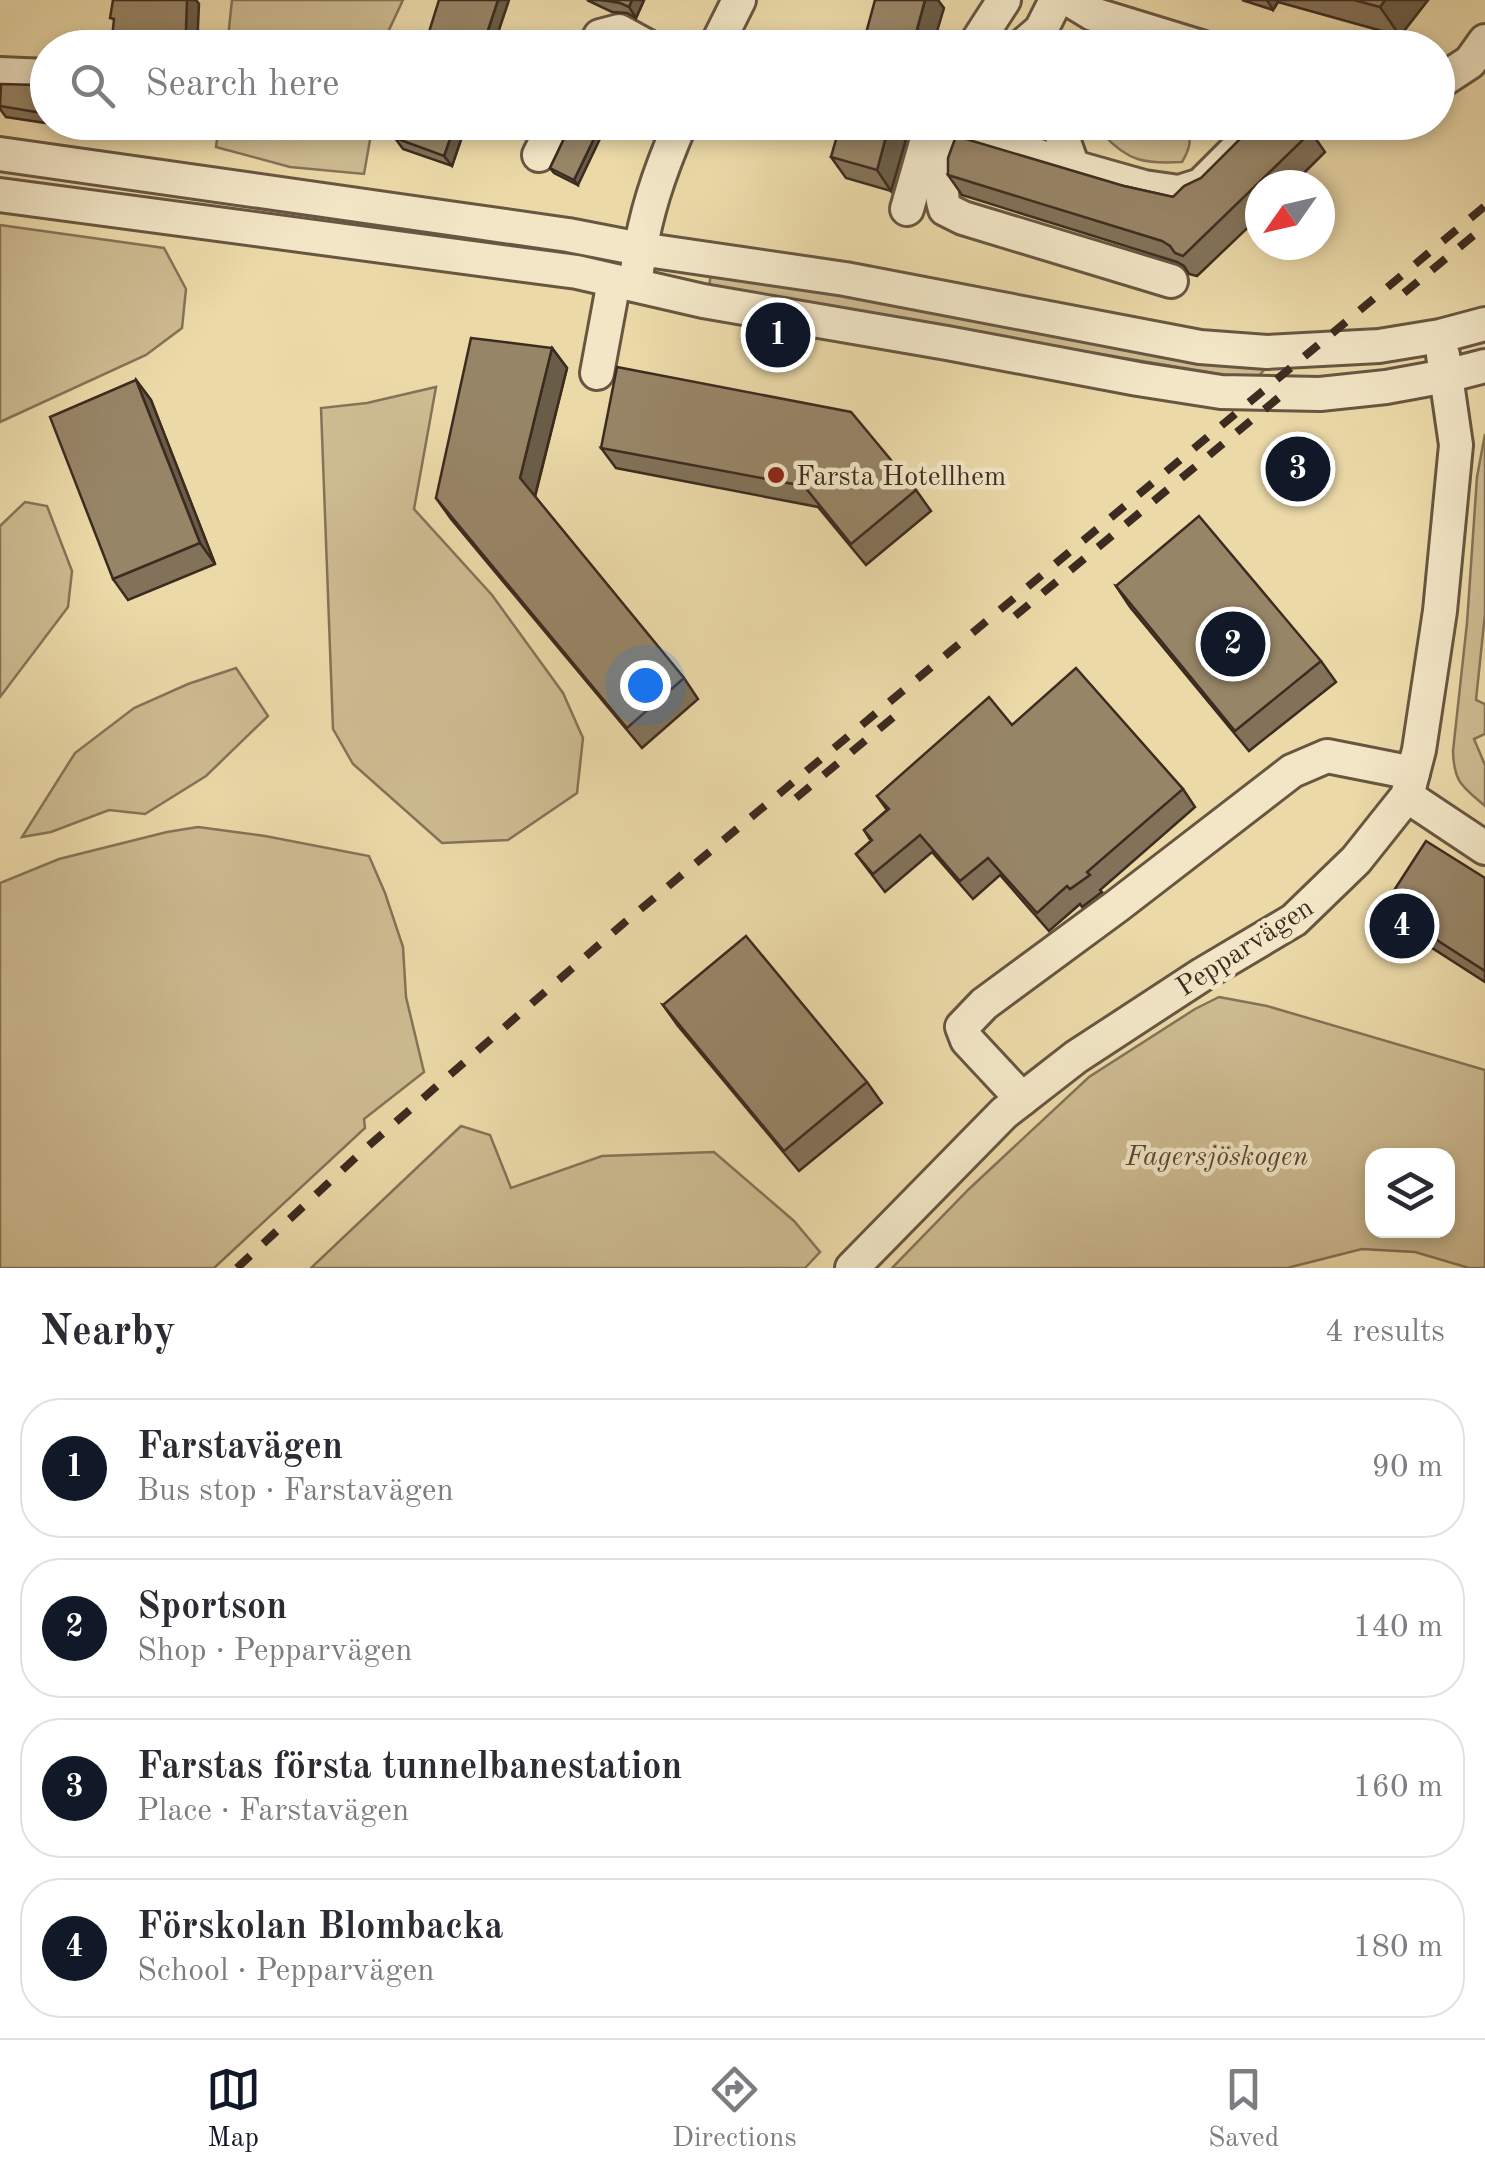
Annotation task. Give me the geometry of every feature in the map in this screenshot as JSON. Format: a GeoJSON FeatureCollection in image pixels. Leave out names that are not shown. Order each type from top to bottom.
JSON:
{"type":"FeatureCollection","features":[{"type":"Feature","properties":{"kind":"street"},"geometry":{"type":"LineString","coordinates":[[724,30],[740,0]]}},
{"type":"Feature","properties":{"kind":"street"},"geometry":{"type":"LineString","coordinates":[[985,30],[1004,0]]}},
{"type":"Feature","properties":{"kind":"street"},"geometry":{"type":"LineString","coordinates":[[1041,30],[1056,0]]}},
{"type":"Feature","properties":{"kind":"street"},"geometry":{"type":"LineString","coordinates":[[1070,0],[1093,14],[1145,30]]}},
{"type":"Feature","properties":{"kind":"street"},"geometry":{"type":"LineString","coordinates":[[1455,72],[1470,62],[1485,42]]}},
{"type":"Feature","properties":{"kind":"street"},"geometry":{"type":"LineString","coordinates":[[0,74],[30,75]]}},
{"type":"Feature","properties":{"kind":"street"},"geometry":{"type":"LineString","coordinates":[[539,155],[547,140]]}},
{"type":"Feature","properties":{"kind":"street"},"geometry":{"type":"LineString","coordinates":[[597,373],[624,283],[640,249],[658,174],[672,140]]}},
{"type":"Feature","properties":{"kind":"street"},"geometry":{"type":"LineString","coordinates":[[907,210],[944,140]]}},
{"type":"Feature","properties":{"kind":"street"},"geometry":{"type":"LineString","coordinates":[[950,140],[941,197],[945,210],[1171,281]]}},
{"type":"Feature","properties":{"kind":"street"},"geometry":{"type":"LineString","coordinates":[[995,140],[1073,167],[1144,187],[1179,192],[1201,185],[1246,140]]}},
{"type":"Feature","properties":{"kind":"street"},"geometry":{"type":"LineString","coordinates":[[1063,140],[1073,167]]}},
{"type":"Feature","properties":{"kind":"street"},"geometry":{"type":"LineString","coordinates":[[0,154],[846,279],[1200,347],[1267,352],[1379,346],[1485,324]]}},
{"type":"Feature","properties":{"kind":"street"},"geometry":{"type":"LineString","coordinates":[[0,195],[577,272],[703,301],[1221,392],[1320,394],[1386,387],[1485,366]]}},
{"type":"Feature","properties":{"kind":"street","name":"Pepparvägen"},"geometry":{"type":"LineString","coordinates":[[852,1268],[1022,1098],[1156,1004],[1294,920],[1356,860],[1410,784],[1440,611],[1456,445],[1440,336]]}},
{"type":"Feature","properties":{"kind":"street"},"geometry":{"type":"LineString","coordinates":[[1022,1098],[968,1040],[962,1027],[984,1004],[1292,771],[1327,756],[1410,784],[1485,848]]}},
{"type":"Feature","properties":{"kind":"green space"},"geometry":{"type":"Polygon","coordinates":[[[232,0],[403,0],[389,30],[229,30],[232,0]]]}},
{"type":"Feature","properties":{"kind":"green space"},"geometry":{"type":"Polygon","coordinates":[[[217,140],[370,140],[364,174],[290,167],[216,147],[217,140]]]}},
{"type":"Feature","properties":{"kind":"green space"},"geometry":{"type":"Polygon","coordinates":[[[1110,140],[1190,140],[1182,162],[1138,159],[1110,140]]]}},
{"type":"Feature","properties":{"kind":"green space"},"geometry":{"type":"Polygon","coordinates":[[[0,225],[164,248],[186,289],[182,328],[146,355],[0,422],[0,225]]]}},
{"type":"Feature","properties":{"kind":"green space"},"geometry":{"type":"Polygon","coordinates":[[[711,272],[1265,369],[1255,380],[709,288],[711,272]]]}},
{"type":"Feature","properties":{"kind":"green space"},"geometry":{"type":"Polygon","coordinates":[[[436,387],[414,509],[492,595],[563,693],[583,738],[577,793],[508,840],[442,843],[353,764],[333,729],[321,408],[367,403],[436,387]]]}},
{"type":"Feature","properties":{"kind":"green space"},"geometry":{"type":"Polygon","coordinates":[[[1485,434],[1485,614],[1476,700],[1485,704],[1485,734],[1474,739],[1485,765],[1485,806],[1461,783],[1453,751],[1477,477],[1485,434]]]}},
{"type":"Feature","properties":{"kind":"green space"},"geometry":{"type":"Polygon","coordinates":[[[25,502],[47,506],[72,571],[68,607],[0,697],[0,526],[25,502]]]}},
{"type":"Feature","properties":{"kind":"green space"},"geometry":{"type":"Polygon","coordinates":[[[236,668],[268,716],[206,776],[145,814],[109,810],[51,832],[22,837],[75,753],[134,708],[236,668]]]}},
{"type":"Feature","properties":{"kind":"green space"},"geometry":{"type":"Polygon","coordinates":[[[198,827],[369,856],[403,947],[406,997],[424,1072],[364,1119],[365,1128],[214,1268],[0,1268],[0,883],[59,859],[198,827]]]}},
{"type":"Feature","properties":{"kind":"green space","name":"Fagersjöskogen"},"geometry":{"type":"Polygon","coordinates":[[[1219,997],[1267,1006],[1485,1070],[1485,1268],[1469,1268],[1415,1252],[1362,1249],[1287,1268],[892,1268],[969,1189],[1089,1077],[1219,997]]]}},
{"type":"Feature","properties":{"kind":"green space"},"geometry":{"type":"Polygon","coordinates":[[[461,1126],[490,1135],[511,1188],[602,1156],[714,1152],[794,1221],[820,1252],[805,1268],[311,1268],[461,1126]]]}},
{"type":"Feature","properties":{"kind":"building"},"geometry":{"type":"Polygon","coordinates":[[[113,0],[187,0],[186,30],[113,30],[114,19],[110,18],[113,0]]]}},
{"type":"Feature","properties":{"kind":"building"},"geometry":{"type":"Polygon","coordinates":[[[439,0],[498,0],[488,30],[430,30],[439,0]]]}},
{"type":"Feature","properties":{"kind":"building"},"geometry":{"type":"Polygon","coordinates":[[[601,0],[632,0],[629,7],[601,0]]]}},
{"type":"Feature","properties":{"kind":"building"},"geometry":{"type":"Polygon","coordinates":[[[875,0],[925,0],[917,30],[867,30],[875,0]]]}},
{"type":"Feature","properties":{"kind":"building"},"geometry":{"type":"Polygon","coordinates":[[[1354,0],[1385,0],[1380,7],[1354,0]]]}},
{"type":"Feature","properties":{"kind":"building"},"geometry":{"type":"Polygon","coordinates":[[[1,84],[30,85],[30,111],[0,106],[1,84]]]}},
{"type":"Feature","properties":{"kind":"building"},"geometry":{"type":"Polygon","coordinates":[[[400,140],[450,140],[444,156],[400,140]]]}},
{"type":"Feature","properties":{"kind":"building"},"geometry":{"type":"Polygon","coordinates":[[[563,140],[593,140],[574,180],[550,168],[563,140]]]}},
{"type":"Feature","properties":{"kind":"building"},"geometry":{"type":"Polygon","coordinates":[[[836,140],[885,140],[877,170],[831,157],[836,140]]]}},
{"type":"Feature","properties":{"kind":"building"},"geometry":{"type":"Polygon","coordinates":[[[955,140],[969,140],[1173,197],[1201,178],[1239,140],[1303,140],[1272,170],[1245,170],[1245,196],[1183,256],[1162,241],[948,175],[948,158],[955,140]]]}},
{"type":"Feature","properties":{"kind":"building"},"geometry":{"type":"Polygon","coordinates":[[[471,338],[552,348],[520,478],[684,678],[627,728],[436,498],[471,338]]]}},
{"type":"Feature","properties":{"kind":"building","name":"Farsta Hotellhem"},"geometry":{"type":"Polygon","coordinates":[[[617,367],[851,412],[916,490],[851,544],[804,486],[601,448],[617,367]]]}},
{"type":"Feature","properties":{"kind":"building"},"geometry":{"type":"Polygon","coordinates":[[[136,380],[200,543],[113,579],[50,417],[136,380]]]}},
{"type":"Feature","properties":{"kind":"building"},"geometry":{"type":"Polygon","coordinates":[[[1199,516],[1321,661],[1235,731],[1116,586],[1199,516]]]}},
{"type":"Feature","properties":{"kind":"building"},"geometry":{"type":"Polygon","coordinates":[[[1076,668],[1183,789],[1087,872],[1090,875],[1070,889],[1067,886],[1037,913],[988,858],[960,881],[920,835],[873,874],[856,854],[872,840],[864,830],[889,809],[877,796],[989,697],[1012,725],[1076,668]]]}},
{"type":"Feature","properties":{"kind":"building"},"geometry":{"type":"Polygon","coordinates":[[[1426,841],[1485,878],[1485,971],[1384,906],[1426,841]]]}},
{"type":"Feature","properties":{"kind":"building"},"geometry":{"type":"Polygon","coordinates":[[[746,936],[867,1082],[784,1151],[663,1005],[746,936]]]}},
{"type":"Feature","properties":{"kind":"railway"},"geometry":{"type":"LineString","coordinates":[[237,1268],[366,1148],[624,923],[1485,206]]}},
{"type":"Feature","properties":{"kind":"railway"},"geometry":{"type":"LineString","coordinates":[[1404,293],[1485,226]]}},
{"type":"Feature","properties":{"kind":"railway"},"geometry":{"type":"LineString","coordinates":[[1015,616],[1289,389]]}},
{"type":"Feature","properties":{"kind":"railway"},"geometry":{"type":"LineString","coordinates":[[796,798],[896,715]]}},
{"type":"Feature","properties":{"kind":"place","name":"Farstavägen"},"geometry":{"type":"Point","coordinates":[778,335]}},
{"type":"Feature","properties":{"kind":"place","name":"Farstas första tunnelbanestation"},"geometry":{"type":"Point","coordinates":[1298,469]}},
{"type":"Feature","properties":{"kind":"place","name":"Farsta Hotellhem"},"geometry":{"type":"Point","coordinates":[776,475]}},
{"type":"Feature","properties":{"kind":"place","name":"Sportson"},"geometry":{"type":"Point","coordinates":[1233,644]}},
{"type":"Feature","properties":{"kind":"place","name":"Förskolan Blombacka"},"geometry":{"type":"Point","coordinates":[1402,926]}}]}
